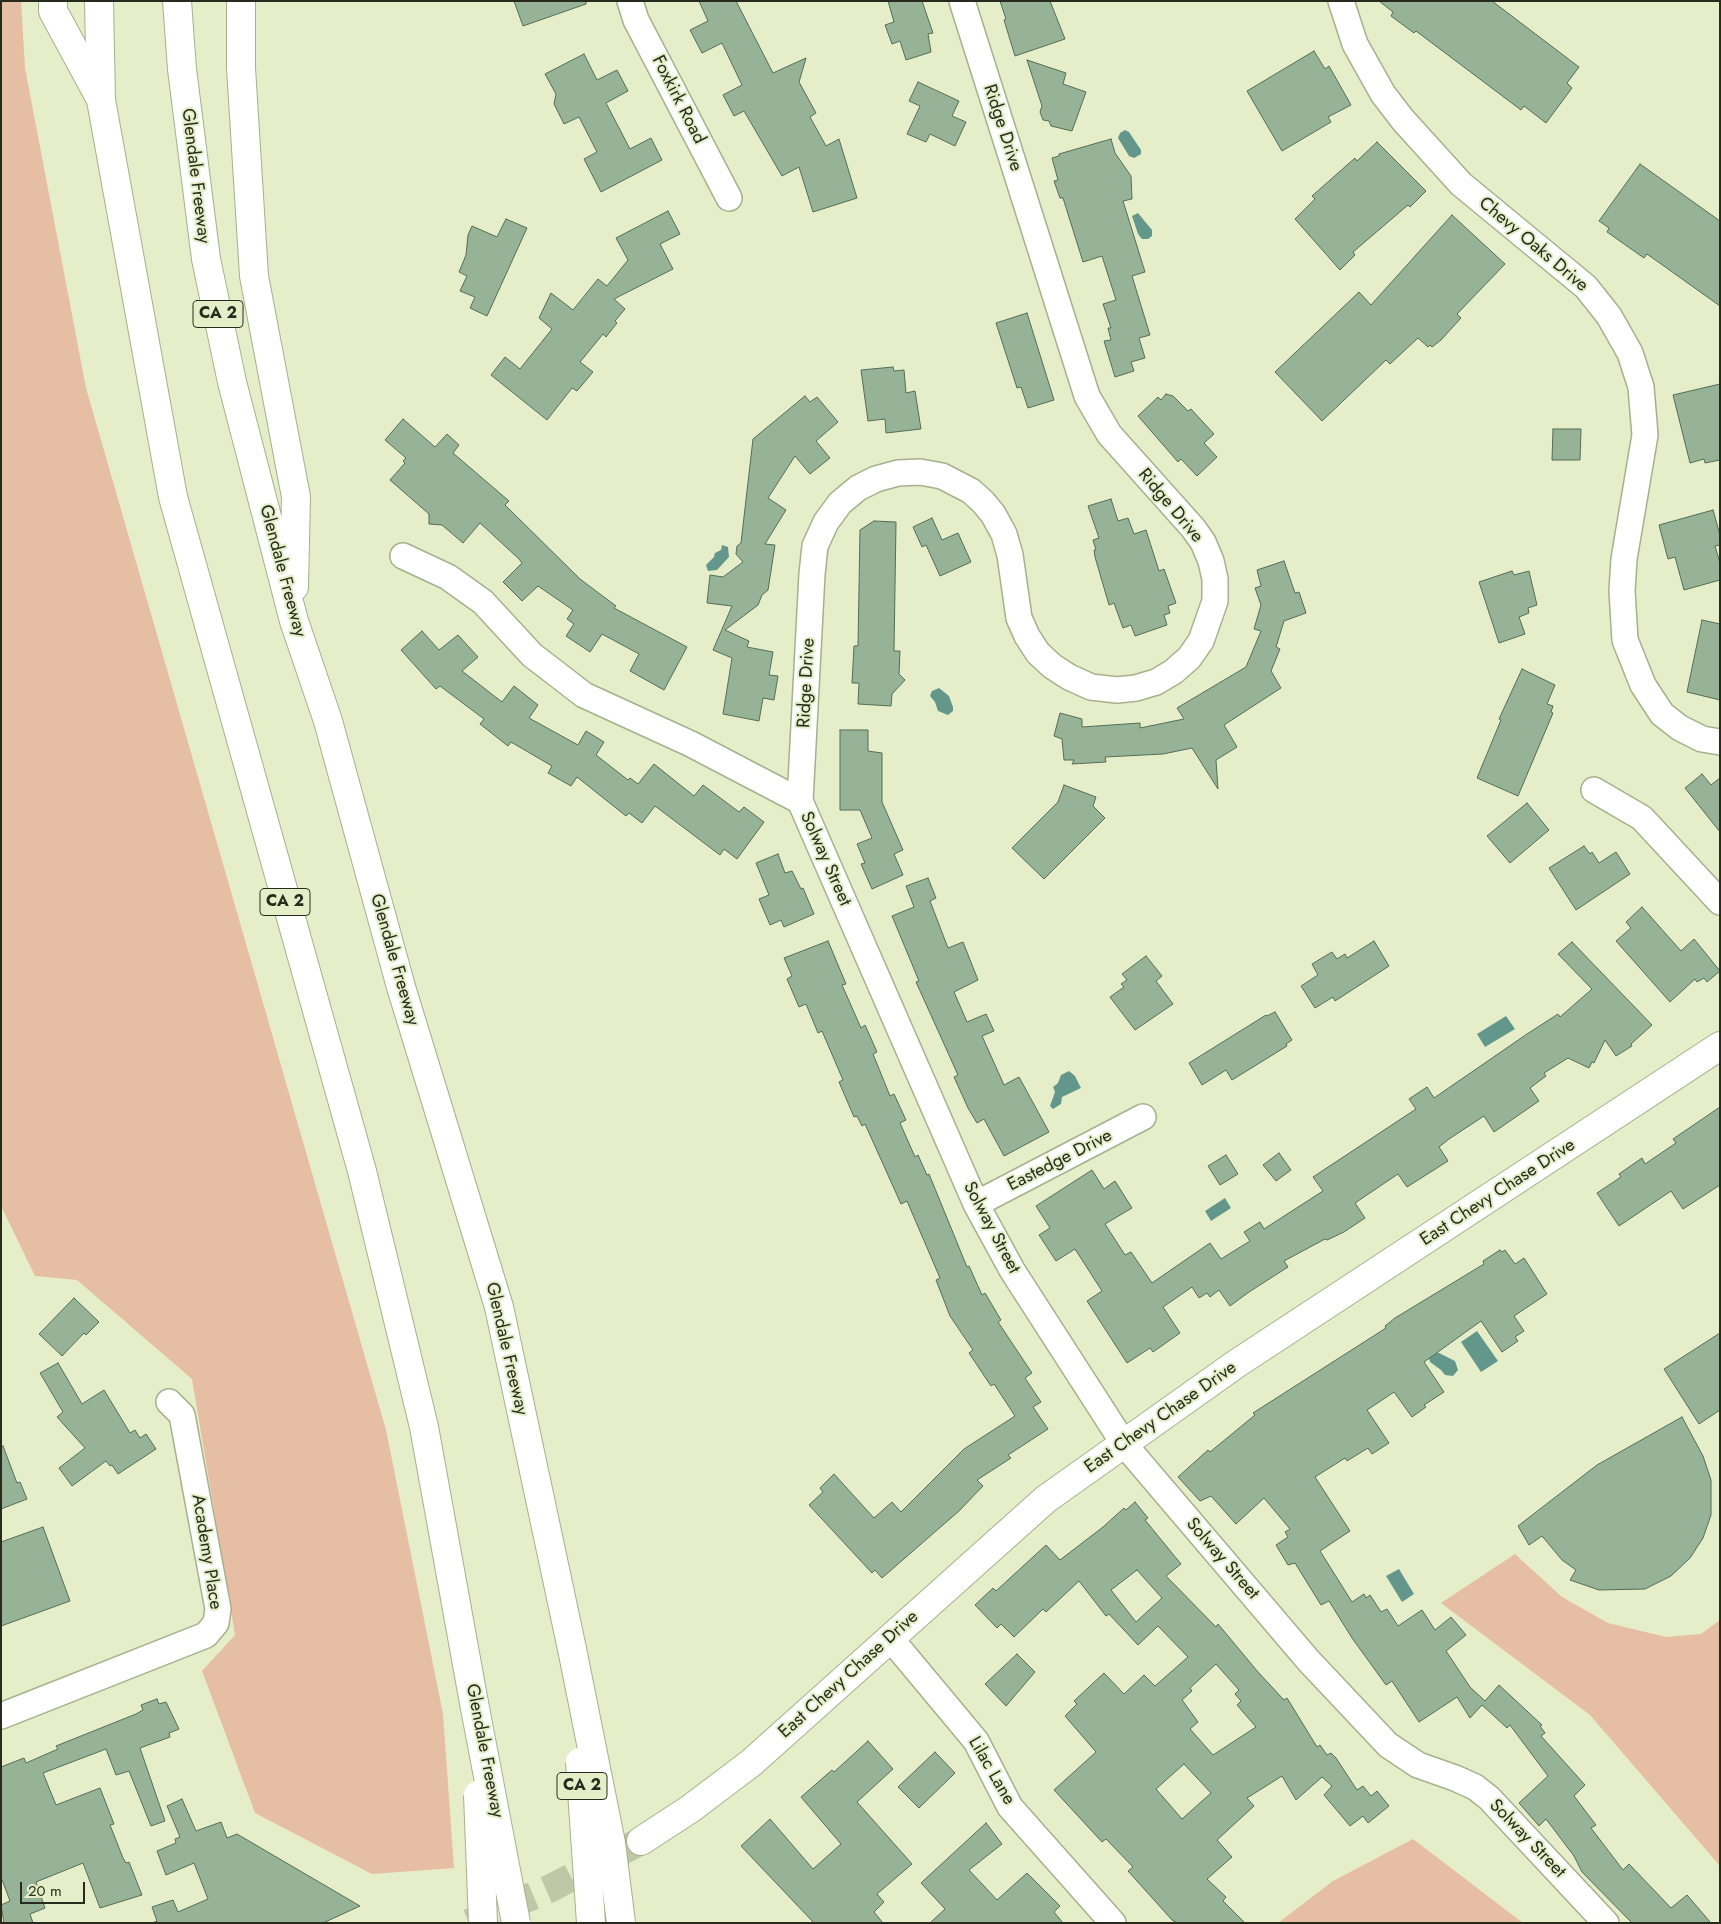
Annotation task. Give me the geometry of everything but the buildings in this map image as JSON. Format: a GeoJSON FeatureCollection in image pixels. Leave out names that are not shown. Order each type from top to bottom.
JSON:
{"type":"FeatureCollection","features":[{"type":"Feature","properties":{"kind":"main road"},"geometry":{"type":"LineString","coordinates":[[53,1],[54,11],[102,100]]}},
{"type":"Feature","properties":{"kind":"main road","name":"Glendale Freeway"},"geometry":{"type":"LineString","coordinates":[[100,1],[102,100],[172,496],[362,1170],[424,1427],[516,1923]]}},
{"type":"Feature","properties":{"kind":"main road","name":"Glendale Freeway"},"geometry":{"type":"LineString","coordinates":[[176,1],[182,69],[206,259],[232,382],[294,620],[328,721],[401,987],[499,1307],[572,1649],[591,1923]]}},
{"type":"Feature","properties":{"kind":"main road"},"geometry":{"type":"LineString","coordinates":[[241,1],[240,68],[254,276],[296,497],[294,620]]}},
{"type":"Feature","properties":{"kind":"main road","name":"East Chevy Chase Drive"},"geometry":{"type":"LineString","coordinates":[[641,1840],[690,1809],[751,1764],[1046,1499],[1236,1364],[1720,1046]]}},
{"type":"Feature","properties":{"kind":"main road"},"geometry":{"type":"LineString","coordinates":[[572,1649],[611,1843],[621,1923]]}},
{"type":"Feature","properties":{"kind":"main road"},"geometry":{"type":"LineString","coordinates":[[474,1704],[483,1923]]}},
{"type":"Feature","properties":{"kind":"street","name":"Foxkirk Road"},"geometry":{"type":"LineString","coordinates":[[630,1],[636,20],[729,198]]}},
{"type":"Feature","properties":{"kind":"street","name":"Ridge Drive"},"geometry":{"type":"LineString","coordinates":[[800,801],[815,546],[826,522],[840,504],[858,488],[876,479],[898,472],[920,472],[942,476],[971,492],[983,502],[993,514],[1004,534],[1010,556],[1019,618],[1027,636],[1038,652],[1052,666],[1068,677],[1091,687],[1117,690],[1136,688],[1156,682],[1173,672],[1189,658],[1201,641],[1215,600],[1215,579],[1211,560],[1203,542],[1193,528],[1109,434],[1087,396],[962,1]]}},
{"type":"Feature","properties":{"kind":"street","name":"Chevy Oaks Drive"},"geometry":{"type":"LineString","coordinates":[[1341,1],[1355,44],[1383,94],[1403,120],[1461,184],[1586,287],[1609,316],[1630,353],[1641,387],[1645,436],[1624,559],[1622,591],[1625,640],[1643,685],[1662,714],[1680,728],[1702,739],[1720,742]]}},
{"type":"Feature","properties":{"kind":"street","name":"Solway Street"},"geometry":{"type":"LineString","coordinates":[[403,556],[448,577],[484,602],[532,655],[584,695],[691,744],[800,801],[976,1204],[1012,1270],[1124,1444],[1308,1660],[1388,1745],[1418,1765],[1475,1787],[1489,1798],[1606,1923]]}},
{"type":"Feature","properties":{"kind":"street"},"geometry":{"type":"LineString","coordinates":[[1594,790],[1642,818],[1720,902]]}},
{"type":"Feature","properties":{"kind":"street","name":"Eastedge Drive"},"geometry":{"type":"LineString","coordinates":[[976,1204],[1144,1117]]}},
{"type":"Feature","properties":{"kind":"street","name":"Academy Place"},"geometry":{"type":"LineString","coordinates":[[1,1716],[206,1636],[216,1623],[218,1609],[182,1415],[169,1402]]}},
{"type":"Feature","properties":{"kind":"street","name":"Lilac Lane"},"geometry":{"type":"LineString","coordinates":[[891,1639],[976,1741],[1010,1807],[1112,1922]]}},
{"type":"Feature","properties":{"kind":"shaded area"},"geometry":{"type":"Polygon","coordinates":[[[1,1],[21,1],[25,68],[86,388],[386,1430],[443,1714],[454,1868],[372,1874],[255,1813],[202,1671],[235,1635],[192,1379],[77,1280],[35,1276],[1,1206],[1,1]]]}},
{"type":"Feature","properties":{"kind":"shaded area"},"geometry":{"type":"Polygon","coordinates":[[[1515,1554],[1562,1597],[1608,1623],[1666,1637],[1701,1634],[1720,1620],[1720,1866],[1590,1715],[1441,1603],[1515,1554]]]}},
{"type":"Feature","properties":{"kind":"shaded area"},"geometry":{"type":"Polygon","coordinates":[[[1413,1839],[1523,1923],[1278,1923],[1333,1881],[1413,1839]]]}},
{"type":"Feature","properties":{"kind":"water"},"geometry":{"type":"Polygon","coordinates":[[[1125,130],[1129,132],[1141,150],[1141,154],[1134,158],[1129,156],[1118,138],[1120,133],[1125,130]]]}},
{"type":"Feature","properties":{"kind":"water"},"geometry":{"type":"Polygon","coordinates":[[[1138,213],[1152,230],[1152,236],[1148,239],[1142,239],[1138,234],[1132,216],[1138,213]]]}},
{"type":"Feature","properties":{"kind":"water"},"geometry":{"type":"Polygon","coordinates":[[[722,545],[728,547],[729,557],[717,570],[708,571],[706,565],[714,557],[715,553],[721,550],[722,545]]]}},
{"type":"Feature","properties":{"kind":"water"},"geometry":{"type":"Polygon","coordinates":[[[939,688],[949,696],[953,707],[953,711],[948,715],[938,711],[935,702],[930,696],[932,691],[939,688]]]}},
{"type":"Feature","properties":{"kind":"water"},"geometry":{"type":"Polygon","coordinates":[[[1506,1016],[1515,1029],[1485,1047],[1477,1034],[1506,1016]]]}},
{"type":"Feature","properties":{"kind":"water"},"geometry":{"type":"Polygon","coordinates":[[[1069,1071],[1075,1076],[1081,1088],[1062,1097],[1061,1104],[1053,1109],[1050,1106],[1055,1092],[1053,1087],[1058,1083],[1061,1075],[1069,1071]]]}},
{"type":"Feature","properties":{"kind":"water"},"geometry":{"type":"Polygon","coordinates":[[[1225,1198],[1231,1208],[1211,1221],[1205,1211],[1225,1198]]]}},
{"type":"Feature","properties":{"kind":"water"},"geometry":{"type":"Polygon","coordinates":[[[1477,1331],[1498,1361],[1481,1372],[1461,1342],[1477,1331]]]}},
{"type":"Feature","properties":{"kind":"water"},"geometry":{"type":"Polygon","coordinates":[[[1437,1352],[1455,1361],[1458,1370],[1453,1376],[1445,1375],[1430,1362],[1429,1358],[1437,1352]]]}},
{"type":"Feature","properties":{"kind":"water"},"geometry":{"type":"Polygon","coordinates":[[[1399,1569],[1414,1594],[1402,1602],[1386,1576],[1399,1569]]]}},
{"type":"Feature","properties":{"kind":"tunnel"},"geometry":{"type":"LineString","coordinates":[[469,1923],[551,1888],[641,1841]]}}]}
